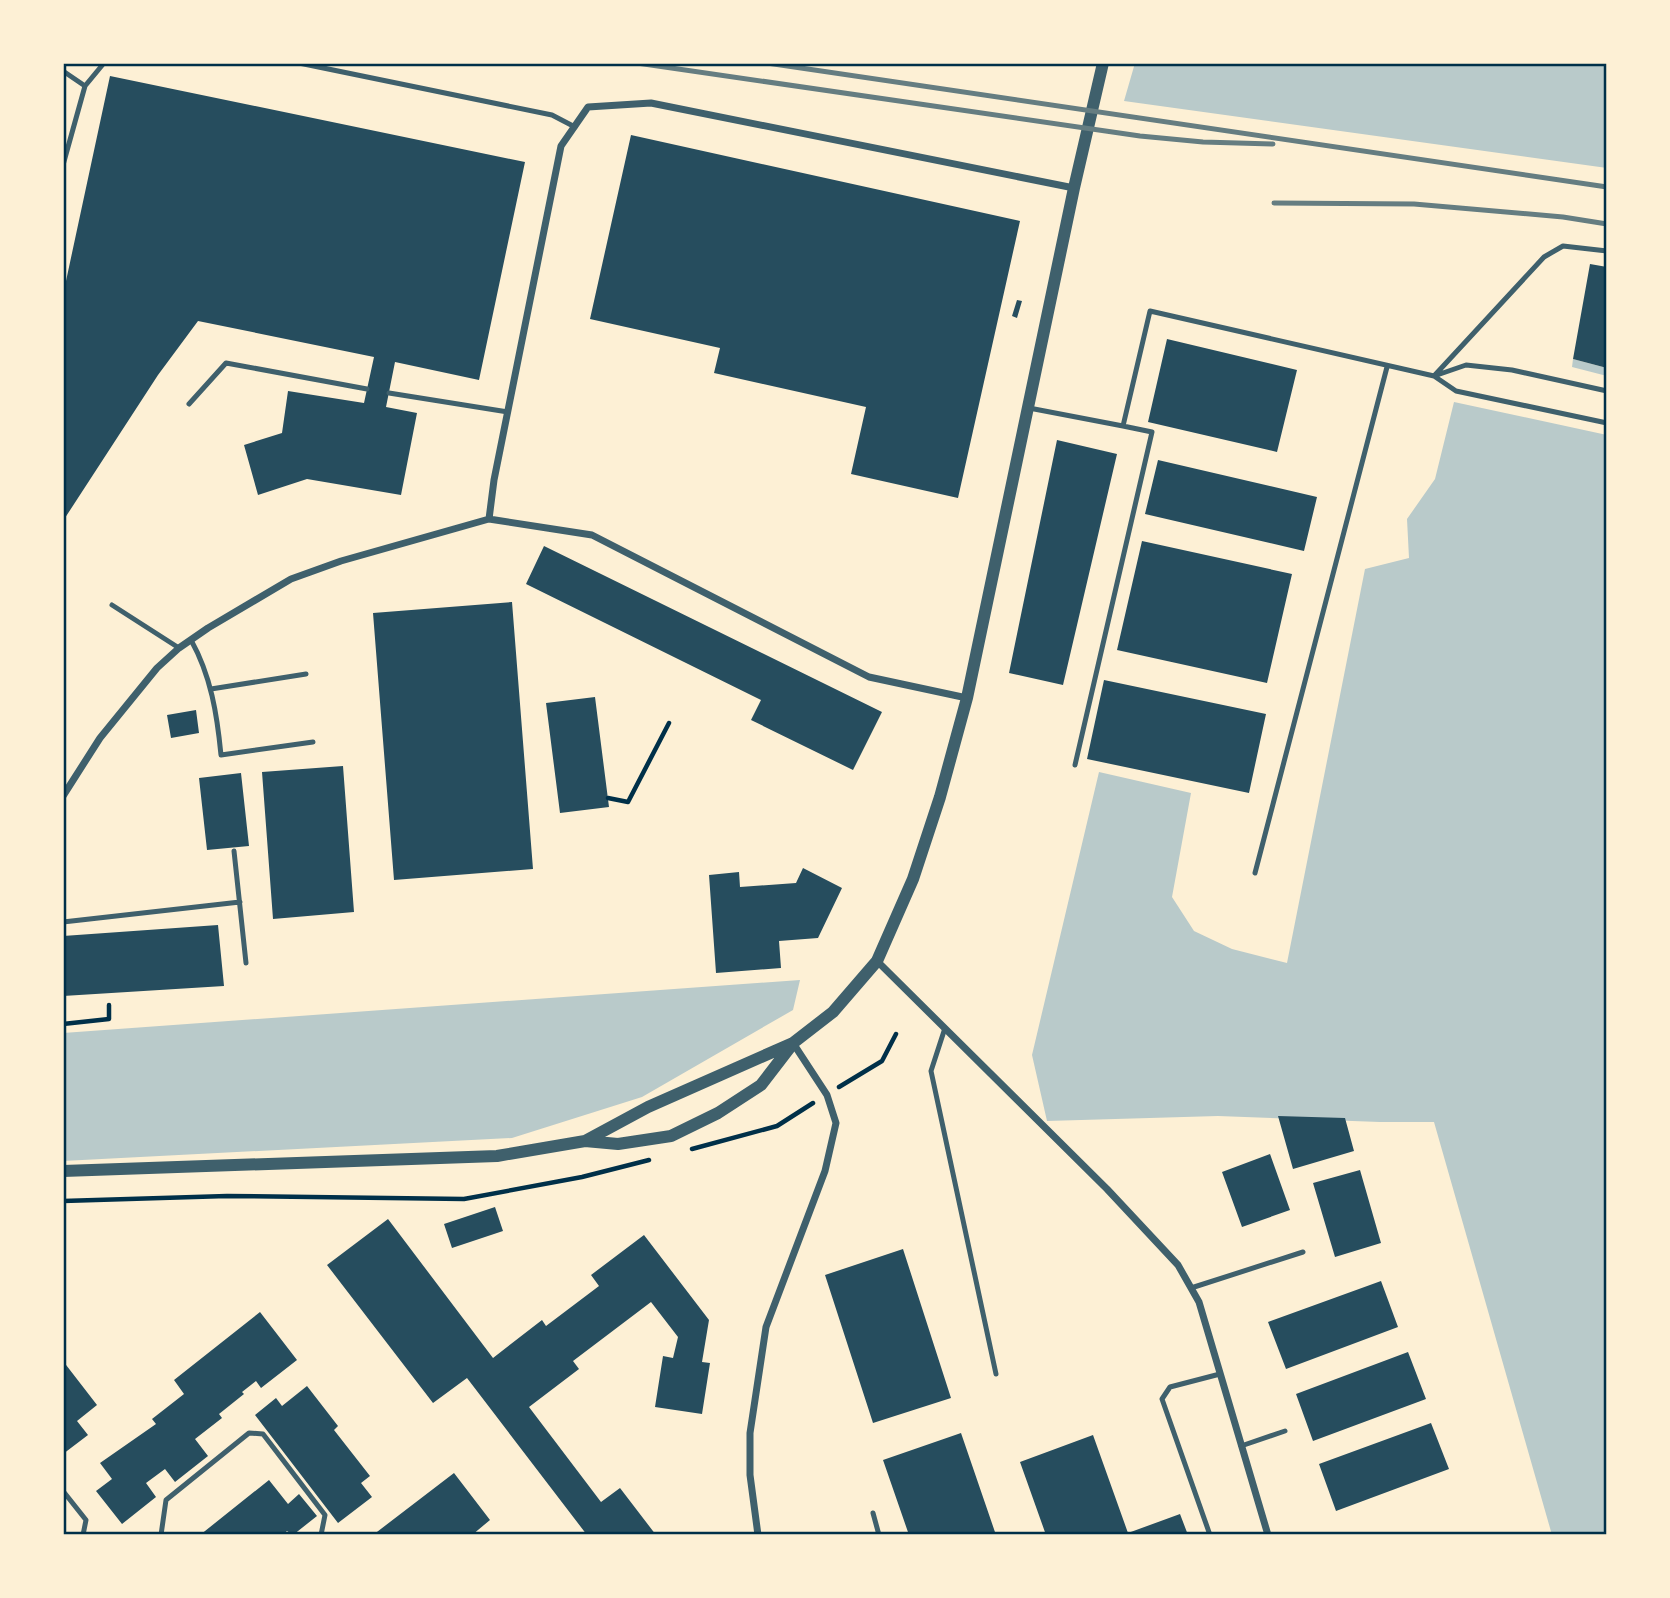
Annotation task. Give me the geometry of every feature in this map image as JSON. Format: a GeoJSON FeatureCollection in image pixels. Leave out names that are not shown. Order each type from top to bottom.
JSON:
{"type":"FeatureCollection","features":[{"type":"Feature","properties":{"kind":"street"},"geometry":{"type":"LineString","coordinates":[[584,1141],[648,1107],[793,1043],[834,1012],[877,961],[913,879],[940,797],[967,698],[1027,407],[1103,63]]}},
{"type":"Feature","properties":{"kind":"street"},"geometry":{"type":"LineString","coordinates":[[489,519],[494,480],[561,146],[588,107],[651,103],[1074,188]]}},
{"type":"Feature","properties":{"kind":"street"},"geometry":{"type":"LineString","coordinates":[[63,796],[100,738],[157,668],[178,648],[291,579],[341,561],[489,519],[592,535],[869,677],[967,698]]}},
{"type":"Feature","properties":{"kind":"street"},"geometry":{"type":"LineString","coordinates":[[877,961],[1107,1189],[1178,1265],[1199,1302],[1268,1535]]}},
{"type":"Feature","properties":{"kind":"street"},"geometry":{"type":"LineString","coordinates":[[63,1171],[497,1156],[584,1141],[618,1144],[671,1136],[718,1113],[761,1085],[793,1043]]}},
{"type":"Feature","properties":{"kind":"street"},"geometry":{"type":"LineString","coordinates":[[758,1535],[750,1475],[750,1433],[766,1327],[825,1171],[836,1123],[827,1095],[793,1043]]}},
{"type":"Feature","properties":{"kind":"lane"},"geometry":{"type":"LineString","coordinates":[[63,165],[85,86],[104,63]]}},
{"type":"Feature","properties":{"kind":"lane"},"geometry":{"type":"LineString","coordinates":[[299,63],[552,115],[575,127]]}},
{"type":"Feature","properties":{"kind":"lane"},"geometry":{"type":"LineString","coordinates":[[63,71],[85,86]]}},
{"type":"Feature","properties":{"kind":"lane"},"geometry":{"type":"LineString","coordinates":[[1434,376],[1544,257],[1563,246],[1607,251]]}},
{"type":"Feature","properties":{"kind":"lane"},"geometry":{"type":"LineString","coordinates":[[1124,426],[1150,311],[1434,376],[1456,391],[1607,423]]}},
{"type":"Feature","properties":{"kind":"lane"},"geometry":{"type":"LineString","coordinates":[[189,404],[226,363],[367,389]]}},
{"type":"Feature","properties":{"kind":"lane"},"geometry":{"type":"LineString","coordinates":[[1434,376],[1465,365],[1512,370],[1607,391]]}},
{"type":"Feature","properties":{"kind":"lane"},"geometry":{"type":"LineString","coordinates":[[1255,873],[1387,367]]}},
{"type":"Feature","properties":{"kind":"lane"},"geometry":{"type":"LineString","coordinates":[[389,393],[508,412]]}},
{"type":"Feature","properties":{"kind":"lane"},"geometry":{"type":"LineString","coordinates":[[1027,407],[1152,432],[1075,765]]}},
{"type":"Feature","properties":{"kind":"lane"},"geometry":{"type":"LineString","coordinates":[[112,605],[178,648]]}},
{"type":"Feature","properties":{"kind":"lane"},"geometry":{"type":"LineString","coordinates":[[191,640],[202,659],[216,706],[221,754],[313,742]]}},
{"type":"Feature","properties":{"kind":"lane"},"geometry":{"type":"LineString","coordinates":[[211,689],[306,674]]}},
{"type":"Feature","properties":{"kind":"lane"},"geometry":{"type":"LineString","coordinates":[[234,851],[246,963]]}},
{"type":"Feature","properties":{"kind":"lane"},"geometry":{"type":"LineString","coordinates":[[63,922],[240,902]]}},
{"type":"Feature","properties":{"kind":"lane"},"geometry":{"type":"LineString","coordinates":[[945,1028],[930,1071],[996,1374]]}},
{"type":"Feature","properties":{"kind":"lane"},"geometry":{"type":"LineString","coordinates":[[1191,1288],[1303,1252]]}},
{"type":"Feature","properties":{"kind":"lane"},"geometry":{"type":"LineString","coordinates":[[1210,1535],[1162,1399],[1170,1387],[1220,1374]]}},
{"type":"Feature","properties":{"kind":"lane"},"geometry":{"type":"LineString","coordinates":[[1241,1446],[1285,1431]]}},
{"type":"Feature","properties":{"kind":"lane"},"geometry":{"type":"LineString","coordinates":[[161,1535],[166,1500],[250,1433],[263,1434],[325,1515],[321,1535]]}},
{"type":"Feature","properties":{"kind":"lane"},"geometry":{"type":"LineString","coordinates":[[63,1491],[86,1520],[83,1535]]}},
{"type":"Feature","properties":{"kind":"lane"},"geometry":{"type":"LineString","coordinates":[[873,1513],[879,1535]]}},
{"type":"Feature","properties":{"kind":"path"},"geometry":{"type":"LineString","coordinates":[[608,798],[628,802],[669,723]]}},
{"type":"Feature","properties":{"kind":"path"},"geometry":{"type":"LineString","coordinates":[[63,1024],[109,1019],[109,1005]]}},
{"type":"Feature","properties":{"kind":"shaded area"},"geometry":{"type":"Polygon","coordinates":[[[1135,63],[1607,63],[1607,168],[1124,101],[1135,63]]]}},
{"type":"Feature","properties":{"kind":"shaded area"},"geometry":{"type":"Polygon","coordinates":[[[1573,359],[1607,368],[1607,376],[1572,367],[1573,359]]]}},
{"type":"Feature","properties":{"kind":"shaded area"},"geometry":{"type":"Polygon","coordinates":[[[1454,402],[1607,435],[1607,1535],[1552,1535],[1434,1122],[1218,1116],[1047,1121],[1032,1055],[1099,772],[1191,793],[1172,897],[1194,931],[1232,949],[1287,963],[1365,569],[1409,558],[1407,519],[1435,479],[1454,402]]]}},
{"type":"Feature","properties":{"kind":"shaded area"},"geometry":{"type":"Polygon","coordinates":[[[800,980],[793,1010],[642,1097],[512,1138],[63,1161],[63,1033],[800,980]]]}},
{"type":"Feature","properties":{"kind":"building"},"geometry":{"type":"Polygon","coordinates":[[[110,76],[525,162],[479,380],[395,362],[386,407],[417,413],[401,495],[307,479],[258,495],[244,445],[282,433],[288,391],[364,403],[374,357],[198,321],[158,375],[63,521],[63,295],[110,76]]]}},
{"type":"Feature","properties":{"kind":"building"},"geometry":{"type":"Polygon","coordinates":[[[631,135],[1020,221],[958,498],[851,474],[866,407],[714,373],[720,348],[590,319],[631,135]]]}},
{"type":"Feature","properties":{"kind":"building"},"geometry":{"type":"Polygon","coordinates":[[[1590,264],[1607,267],[1607,368],[1573,359],[1590,264]]]}},
{"type":"Feature","properties":{"kind":"building"},"geometry":{"type":"Polygon","coordinates":[[[1017,300],[1022,301],[1017,318],[1012,316],[1017,300]]]}},
{"type":"Feature","properties":{"kind":"building"},"geometry":{"type":"Polygon","coordinates":[[[1167,339],[1297,370],[1277,452],[1148,422],[1167,339]]]}},
{"type":"Feature","properties":{"kind":"building"},"geometry":{"type":"Polygon","coordinates":[[[1057,440],[1117,454],[1063,685],[1009,673],[1057,440]]]}},
{"type":"Feature","properties":{"kind":"building"},"geometry":{"type":"Polygon","coordinates":[[[1158,460],[1317,497],[1304,551],[1145,514],[1158,460]]]}},
{"type":"Feature","properties":{"kind":"building"},"geometry":{"type":"Polygon","coordinates":[[[1142,541],[1292,574],[1267,683],[1117,650],[1142,541]]]}},
{"type":"Feature","properties":{"kind":"building"},"geometry":{"type":"Polygon","coordinates":[[[544,546],[882,712],[853,770],[751,720],[761,700],[526,584],[544,546]]]}},
{"type":"Feature","properties":{"kind":"building"},"geometry":{"type":"Polygon","coordinates":[[[512,602],[533,869],[394,880],[373,613],[512,602]]]}},
{"type":"Feature","properties":{"kind":"building"},"geometry":{"type":"Polygon","coordinates":[[[1104,680],[1266,714],[1249,793],[1087,759],[1104,680]]]}},
{"type":"Feature","properties":{"kind":"building"},"geometry":{"type":"Polygon","coordinates":[[[595,697],[609,807],[560,813],[546,703],[595,697]]]}},
{"type":"Feature","properties":{"kind":"building"},"geometry":{"type":"Polygon","coordinates":[[[196,710],[199,733],[171,738],[167,715],[196,710]]]}},
{"type":"Feature","properties":{"kind":"building"},"geometry":{"type":"Polygon","coordinates":[[[343,766],[354,912],[273,919],[262,772],[343,766]]]}},
{"type":"Feature","properties":{"kind":"building"},"geometry":{"type":"Polygon","coordinates":[[[241,773],[249,846],[207,850],[199,778],[241,773]]]}},
{"type":"Feature","properties":{"kind":"building"},"geometry":{"type":"Polygon","coordinates":[[[803,868],[842,888],[818,938],[779,941],[781,968],[716,973],[709,875],[739,872],[740,887],[796,883],[803,868]]]}},
{"type":"Feature","properties":{"kind":"building"},"geometry":{"type":"Polygon","coordinates":[[[218,925],[224,986],[63,996],[63,936],[218,925]]]}},
{"type":"Feature","properties":{"kind":"building"},"geometry":{"type":"Polygon","coordinates":[[[1278,1116],[1345,1118],[1354,1151],[1293,1169],[1278,1116]]]}},
{"type":"Feature","properties":{"kind":"building"},"geometry":{"type":"Polygon","coordinates":[[[1270,1154],[1290,1210],[1242,1227],[1222,1172],[1270,1154]]]}},
{"type":"Feature","properties":{"kind":"building"},"geometry":{"type":"Polygon","coordinates":[[[1360,1170],[1381,1243],[1335,1257],[1313,1183],[1360,1170]]]}},
{"type":"Feature","properties":{"kind":"building"},"geometry":{"type":"Polygon","coordinates":[[[495,1207],[503,1231],[452,1248],[444,1224],[495,1207]]]}},
{"type":"Feature","properties":{"kind":"building"},"geometry":{"type":"Polygon","coordinates":[[[388,1219],[493,1358],[542,1320],[546,1326],[599,1286],[591,1275],[644,1235],[709,1320],[702,1362],[710,1363],[702,1414],[655,1407],[663,1356],[673,1358],[678,1337],[651,1302],[573,1361],[579,1369],[529,1407],[601,1502],[620,1488],[656,1535],[587,1535],[467,1378],[433,1403],[327,1265],[388,1219]]]}},
{"type":"Feature","properties":{"kind":"building"},"geometry":{"type":"Polygon","coordinates":[[[903,1249],[951,1398],[873,1423],[825,1275],[903,1249]]]}},
{"type":"Feature","properties":{"kind":"building"},"geometry":{"type":"Polygon","coordinates":[[[1381,1281],[1398,1327],[1286,1369],[1268,1322],[1381,1281]]]}},
{"type":"Feature","properties":{"kind":"building"},"geometry":{"type":"Polygon","coordinates":[[[260,1312],[297,1360],[261,1388],[256,1381],[242,1392],[244,1394],[219,1414],[222,1418],[195,1439],[208,1456],[175,1482],[165,1469],[146,1483],[156,1497],[122,1524],[96,1491],[112,1479],[100,1463],[156,1424],[152,1419],[184,1394],[174,1380],[260,1312]]]}},
{"type":"Feature","properties":{"kind":"building"},"geometry":{"type":"Polygon","coordinates":[[[1408,1352],[1426,1399],[1313,1441],[1296,1394],[1408,1352]]]}},
{"type":"Feature","properties":{"kind":"building"},"geometry":{"type":"Polygon","coordinates":[[[63,1361],[97,1405],[77,1421],[88,1435],[63,1454],[63,1361]]]}},
{"type":"Feature","properties":{"kind":"building"},"geometry":{"type":"Polygon","coordinates":[[[307,1386],[338,1426],[334,1430],[370,1476],[361,1483],[372,1497],[338,1523],[255,1415],[276,1398],[282,1406],[307,1386]]]}},
{"type":"Feature","properties":{"kind":"building"},"geometry":{"type":"Polygon","coordinates":[[[1431,1423],[1449,1469],[1336,1511],[1319,1464],[1431,1423]]]}},
{"type":"Feature","properties":{"kind":"building"},"geometry":{"type":"Polygon","coordinates":[[[961,1433],[996,1535],[909,1535],[883,1460],[961,1433]]]}},
{"type":"Feature","properties":{"kind":"building"},"geometry":{"type":"Polygon","coordinates":[[[1093,1435],[1128,1533],[1180,1514],[1188,1535],[1046,1535],[1020,1462],[1093,1435]]]}},
{"type":"Feature","properties":{"kind":"building"},"geometry":{"type":"Polygon","coordinates":[[[454,1473],[490,1520],[472,1535],[373,1535],[454,1473]]]}},
{"type":"Feature","properties":{"kind":"building"},"geometry":{"type":"Polygon","coordinates":[[[269,1480],[288,1504],[299,1494],[317,1516],[293,1535],[287,1531],[282,1535],[200,1535],[269,1480]]]}},
{"type":"Feature","properties":{"kind":"railway"},"geometry":{"type":"LineString","coordinates":[[637,63],[1140,136],[1203,142],[1273,144]]}},
{"type":"Feature","properties":{"kind":"railway"},"geometry":{"type":"LineString","coordinates":[[767,63],[1607,187]]}},
{"type":"Feature","properties":{"kind":"railway"},"geometry":{"type":"LineString","coordinates":[[1274,203],[1414,204],[1563,217],[1607,224]]}}]}
